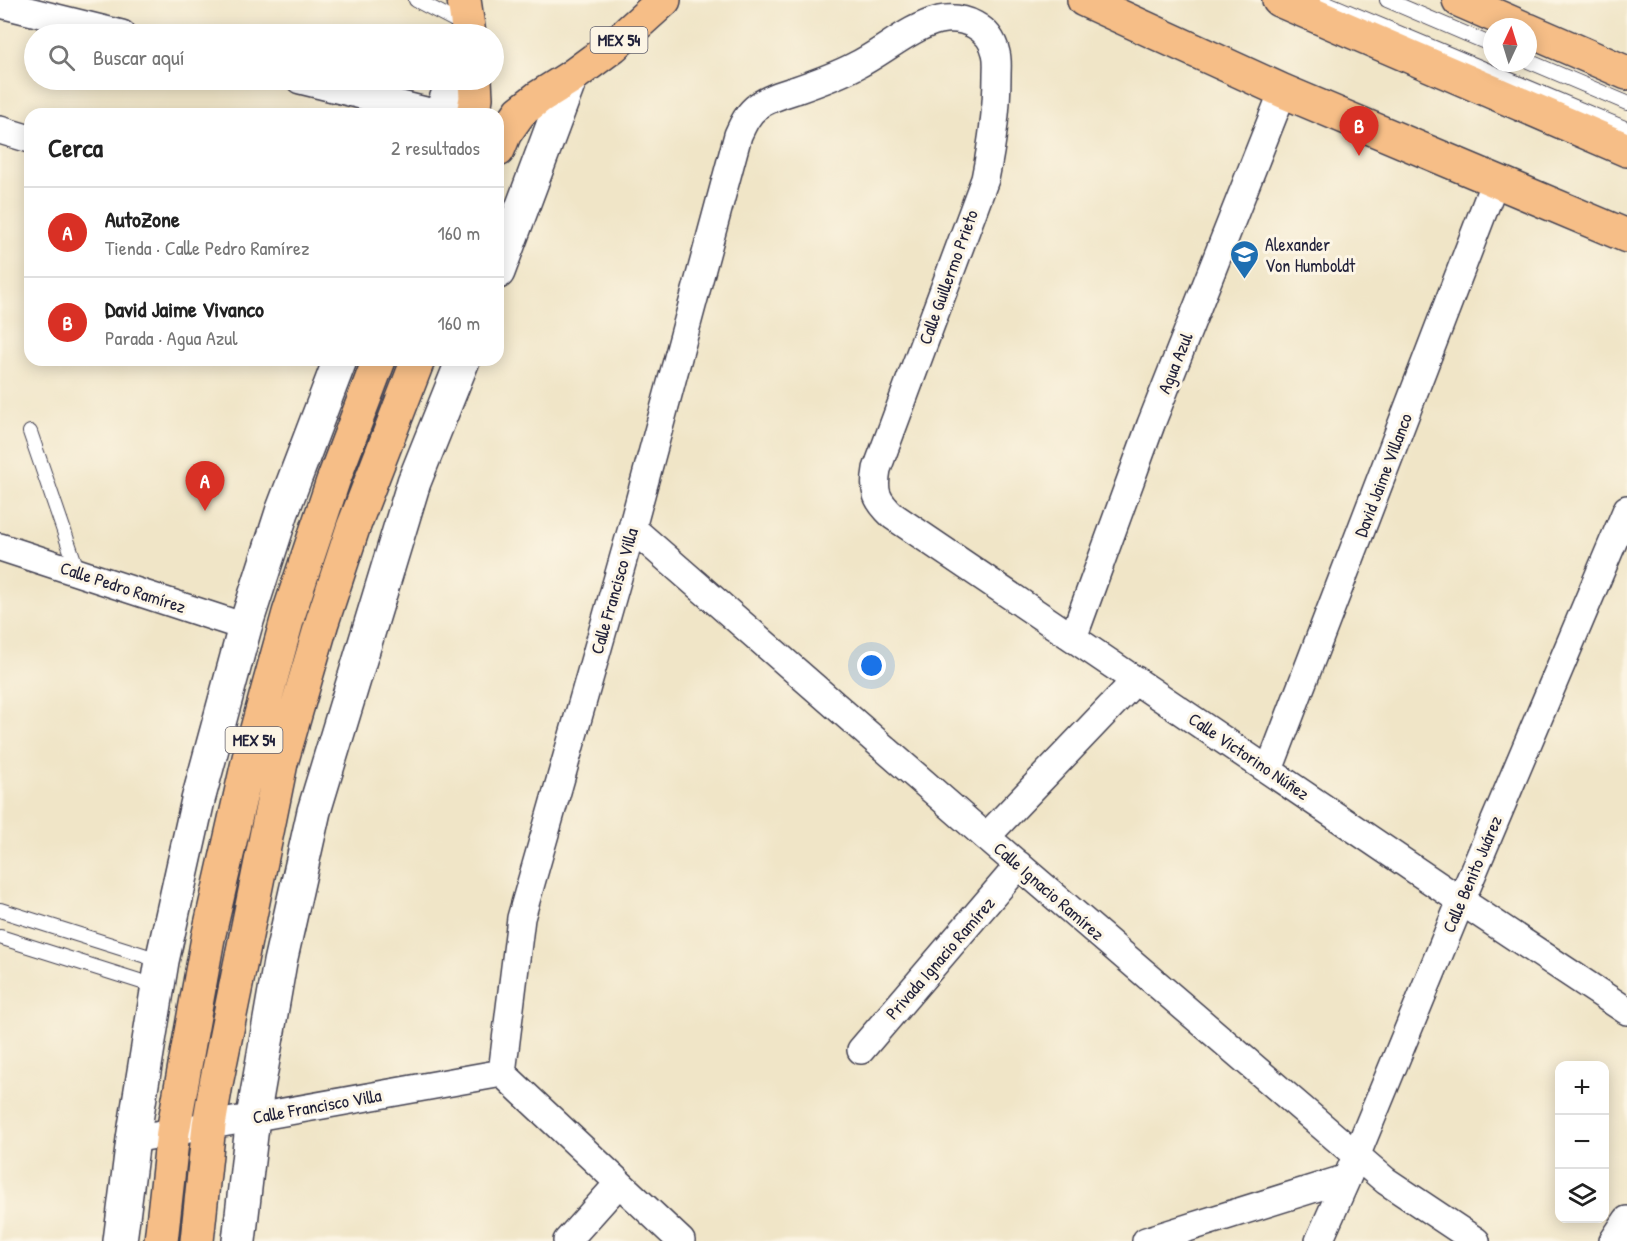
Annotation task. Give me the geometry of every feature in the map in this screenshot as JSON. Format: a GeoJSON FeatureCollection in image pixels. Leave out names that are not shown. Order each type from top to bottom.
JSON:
{"type":"FeatureCollection","features":[{"type":"Feature","properties":{"kind":"main road","name":"MEX 54"},"geometry":{"type":"LineString","coordinates":[[504,135],[520,112],[613,46],[664,0]]}},
{"type":"Feature","properties":{"kind":"main road"},"geometry":{"type":"LineString","coordinates":[[1084,0],[1283,91],[1627,236]]}},
{"type":"Feature","properties":{"kind":"main road"},"geometry":{"type":"LineString","coordinates":[[1279,0],[1627,150]]}},
{"type":"Feature","properties":{"kind":"main road"},"geometry":{"type":"LineString","coordinates":[[1459,0],[1500,18]]}},
{"type":"Feature","properties":{"kind":"main road"},"geometry":{"type":"LineString","coordinates":[[1537,34],[1627,73]]}},
{"type":"Feature","properties":{"kind":"main road"},"geometry":{"type":"LineString","coordinates":[[474,108],[476,90]]}},
{"type":"Feature","properties":{"kind":"main road","name":"MEX 54"},"geometry":{"type":"LineString","coordinates":[[161,1241],[172,1132],[208,938],[249,758],[289,613],[333,481],[377,366]]}},
{"type":"Feature","properties":{"kind":"main road","name":"MEX 54"},"geometry":{"type":"LineString","coordinates":[[197,1241],[216,1084],[281,763],[322,622],[353,528],[416,366]]}},
{"type":"Feature","properties":{"kind":"street"},"geometry":{"type":"LineString","coordinates":[[0,4],[81,24]]}},
{"type":"Feature","properties":{"kind":"street","name":"Calle Guillermo Prieto"},"geometry":{"type":"LineString","coordinates":[[749,114],[769,99],[834,76],[874,56],[915,30],[939,21],[974,23],[983,29],[996,53],[995,120],[985,179],[877,469],[876,495]]}},
{"type":"Feature","properties":{"kind":"street"},"geometry":{"type":"LineString","coordinates":[[504,256],[571,77]]}},
{"type":"Feature","properties":{"kind":"street"},"geometry":{"type":"LineString","coordinates":[[341,90],[414,108]]}},
{"type":"Feature","properties":{"kind":"street"},"geometry":{"type":"LineString","coordinates":[[441,108],[449,90]]}},
{"type":"Feature","properties":{"kind":"street","name":"Agua Azul"},"geometry":{"type":"LineString","coordinates":[[1073,638],[1151,424],[1283,91]]}},
{"type":"Feature","properties":{"kind":"street","name":"Calle Francisco Villa"},"geometry":{"type":"LineString","coordinates":[[133,1139],[502,1073],[521,918],[632,528],[738,135],[749,114]]}},
{"type":"Feature","properties":{"kind":"street"},"geometry":{"type":"LineString","coordinates":[[0,130],[24,137]]}},
{"type":"Feature","properties":{"kind":"street","name":"David Jaime Villanco"},"geometry":{"type":"LineString","coordinates":[[1269,770],[1495,181]]}},
{"type":"Feature","properties":{"kind":"street"},"geometry":{"type":"LineString","coordinates":[[120,1241],[133,1139],[160,974],[198,800],[245,627],[282,512],[338,366]]}},
{"type":"Feature","properties":{"kind":"street"},"geometry":{"type":"LineString","coordinates":[[238,1241],[253,1117],[280,962],[314,811],[414,482],[461,366]]}},
{"type":"Feature","properties":{"kind":"street","name":"Calle Victorino Núñez"},"geometry":{"type":"LineString","coordinates":[[876,495],[884,508],[893,516],[1627,1011]]}},
{"type":"Feature","properties":{"kind":"street","name":"Calle Benito Juárez"},"geometry":{"type":"LineString","coordinates":[[1319,1241],[1627,509]]}},
{"type":"Feature","properties":{"kind":"street","name":"Calle Ignacio Ramírez"},"geometry":{"type":"LineString","coordinates":[[632,528],[1019,865],[1352,1166],[1386,1180],[1476,1241]]}},
{"type":"Feature","properties":{"kind":"street","name":"Calle Pedro Ramírez"},"geometry":{"type":"LineString","coordinates":[[0,547],[245,627]]}},
{"type":"Feature","properties":{"kind":"street"},"geometry":{"type":"LineString","coordinates":[[986,837],[1136,680]]}},
{"type":"Feature","properties":{"kind":"street","name":"Privada Ignacio Ramírez"},"geometry":{"type":"LineString","coordinates":[[861,1050],[1019,865]]}},
{"type":"Feature","properties":{"kind":"street"},"geometry":{"type":"LineString","coordinates":[[502,1073],[681,1241]]}},
{"type":"Feature","properties":{"kind":"street"},"geometry":{"type":"LineString","coordinates":[[1146,1241],[1352,1166]]}},
{"type":"Feature","properties":{"kind":"street"},"geometry":{"type":"LineString","coordinates":[[567,1241],[619,1183]]}},
{"type":"Feature","properties":{"kind":"street"},"geometry":{"type":"LineString","coordinates":[[1614,1241],[1627,1220]]}},
{"type":"Feature","properties":{"kind":"lane"},"geometry":{"type":"LineString","coordinates":[[416,0],[467,20]]}},
{"type":"Feature","properties":{"kind":"lane"},"geometry":{"type":"LineString","coordinates":[[1320,0],[1627,129]]}},
{"type":"Feature","properties":{"kind":"lane"},"geometry":{"type":"LineString","coordinates":[[1387,0],[1483,41]]}},
{"type":"Feature","properties":{"kind":"lane"},"geometry":{"type":"LineString","coordinates":[[1537,65],[1627,103]]}},
{"type":"Feature","properties":{"kind":"lane"},"geometry":{"type":"LineString","coordinates":[[30,432],[78,573]]}},
{"type":"Feature","properties":{"kind":"lane"},"geometry":{"type":"LineString","coordinates":[[0,910],[160,974]]}},
{"type":"Feature","properties":{"kind":"lane"},"geometry":{"type":"LineString","coordinates":[[0,937],[160,974]]}},
{"type":"Feature","properties":{"kind":"place","name":"David Jaime Vivanco"},"geometry":{"type":"Point","coordinates":[1359,156]}},
{"type":"Feature","properties":{"kind":"place","name":"Alexander Von Humboldt"},"geometry":{"type":"Point","coordinates":[1244,280]}},
{"type":"Feature","properties":{"kind":"place","name":"AutoZone"},"geometry":{"type":"Point","coordinates":[205,511]}}]}
